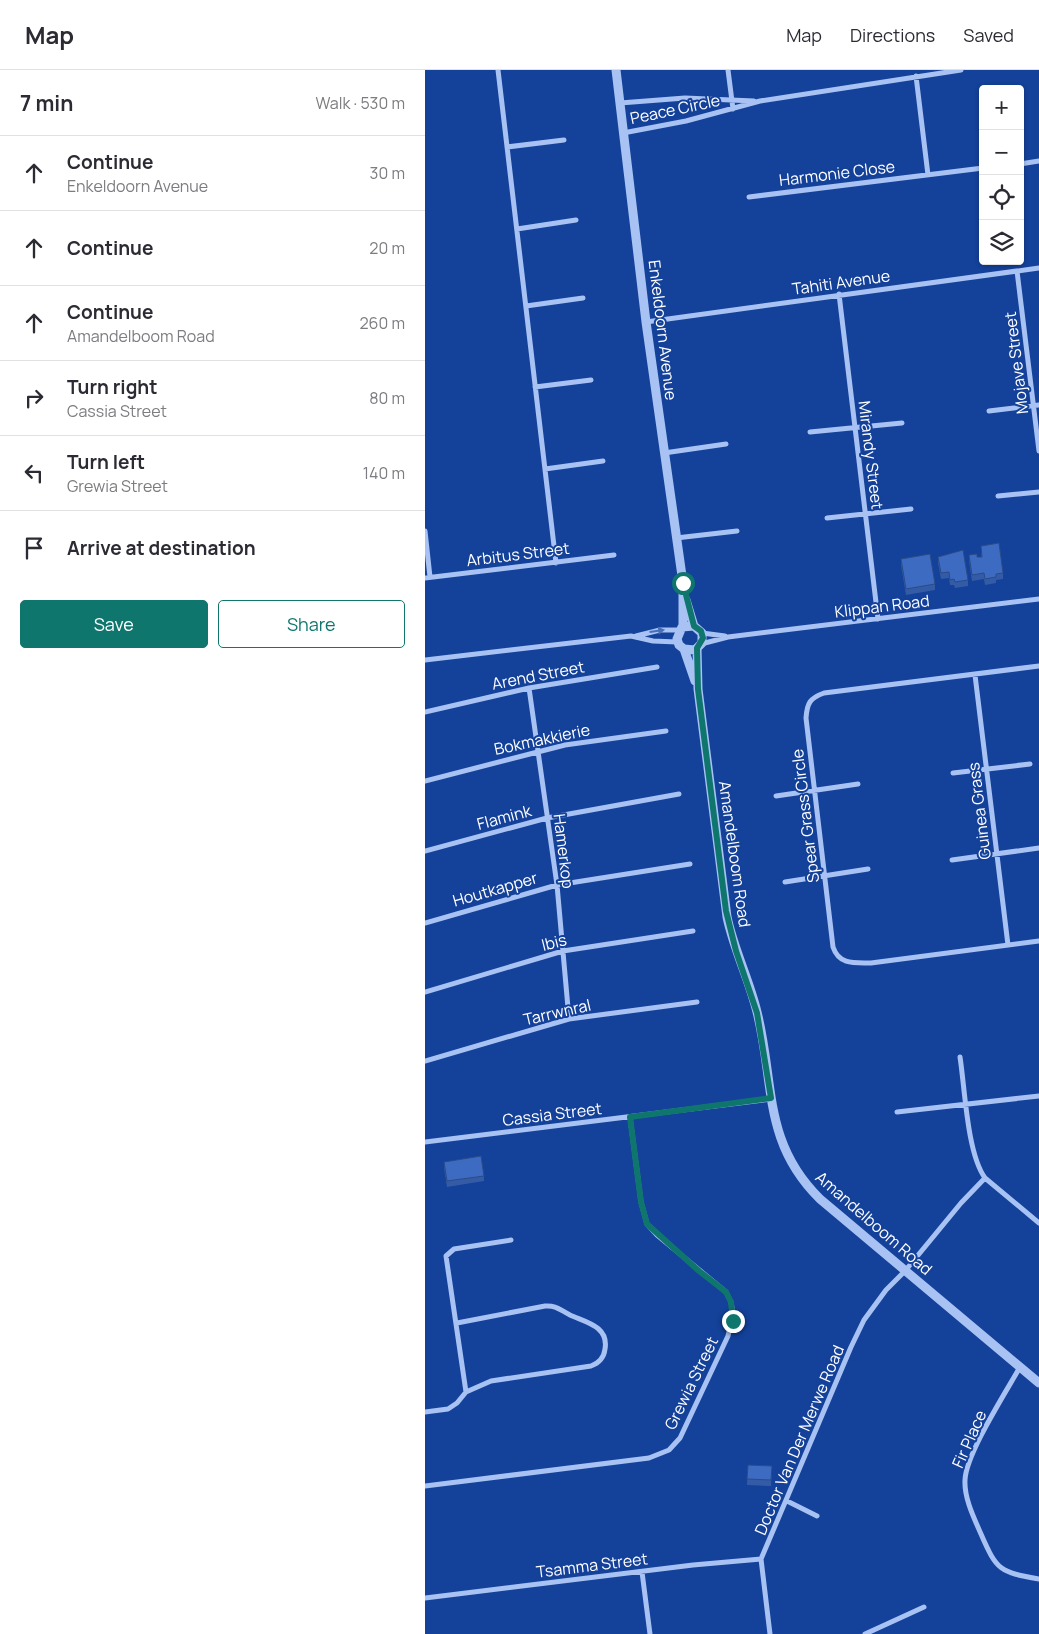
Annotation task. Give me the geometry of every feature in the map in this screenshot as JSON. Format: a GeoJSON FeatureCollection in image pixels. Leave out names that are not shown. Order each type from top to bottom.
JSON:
{"type":"FeatureCollection","features":[{"type":"Feature","properties":{"kind":"street"},"geometry":{"type":"LineString","coordinates":[[498,70],[556,563]]}},
{"type":"Feature","properties":{"kind":"street","name":"Enkeldoorn Avenue"},"geometry":{"type":"LineString","coordinates":[[617,70],[646,322],[675,538],[684,593],[694,626]]}},
{"type":"Feature","properties":{"kind":"street","name":"Peace Circle"},"geometry":{"type":"LineString","coordinates":[[728,70],[733,109]]}},
{"type":"Feature","properties":{"kind":"street","name":"Peace Circle"},"geometry":{"type":"LineString","coordinates":[[623,133],[733,109],[760,101],[961,70]]}},
{"type":"Feature","properties":{"kind":"street"},"geometry":{"type":"LineString","coordinates":[[916,76],[928,175]]}},
{"type":"Feature","properties":{"kind":"street","name":"Peace Circle"},"geometry":{"type":"LineString","coordinates":[[621,102],[685,98],[760,101]]}},
{"type":"Feature","properties":{"kind":"street"},"geometry":{"type":"LineString","coordinates":[[507,147],[564,140]]}},
{"type":"Feature","properties":{"kind":"street"},"geometry":{"type":"LineString","coordinates":[[1024,163],[1039,161]]}},
{"type":"Feature","properties":{"kind":"street","name":"Harmonie Close"},"geometry":{"type":"LineString","coordinates":[[749,197],[979,169]]}},
{"type":"Feature","properties":{"kind":"street"},"geometry":{"type":"LineString","coordinates":[[517,229],[576,220]]}},
{"type":"Feature","properties":{"kind":"street","name":"Tahiti Avenue"},"geometry":{"type":"LineString","coordinates":[[646,322],[1039,268]]}},
{"type":"Feature","properties":{"kind":"street","name":"Mojave Street"},"geometry":{"type":"LineString","coordinates":[[1017,271],[1036,405],[1039,451]]}},
{"type":"Feature","properties":{"kind":"street","name":"Mirandy Street"},"geometry":{"type":"LineString","coordinates":[[839,294],[878,619]]}},
{"type":"Feature","properties":{"kind":"street"},"geometry":{"type":"LineString","coordinates":[[526,306],[583,298]]}},
{"type":"Feature","properties":{"kind":"street"},"geometry":{"type":"LineString","coordinates":[[535,386],[591,380]]}},
{"type":"Feature","properties":{"kind":"street"},"geometry":{"type":"LineString","coordinates":[[989,411],[1036,405]]}},
{"type":"Feature","properties":{"kind":"street"},"geometry":{"type":"LineString","coordinates":[[810,432],[902,423]]}},
{"type":"Feature","properties":{"kind":"street"},"geometry":{"type":"LineString","coordinates":[[664,453],[726,444]]}},
{"type":"Feature","properties":{"kind":"street"},"geometry":{"type":"LineString","coordinates":[[545,469],[603,460]]}},
{"type":"Feature","properties":{"kind":"street"},"geometry":{"type":"LineString","coordinates":[[998,496],[1039,492]]}},
{"type":"Feature","properties":{"kind":"street"},"geometry":{"type":"LineString","coordinates":[[827,518],[911,509]]}},
{"type":"Feature","properties":{"kind":"street"},"geometry":{"type":"LineString","coordinates":[[675,538],[737,531]]}},
{"type":"Feature","properties":{"kind":"street"},"geometry":{"type":"LineString","coordinates":[[425,532],[428,578]]}},
{"type":"Feature","properties":{"kind":"street","name":"Arbitus Street"},"geometry":{"type":"LineString","coordinates":[[428,578],[614,555]]}},
{"type":"Feature","properties":{"kind":"street","name":"Enkeldoorn Avenue"},"geometry":{"type":"LineString","coordinates":[[681,628],[684,593]]}},
{"type":"Feature","properties":{"kind":"street","name":"Klippan Road"},"geometry":{"type":"LineString","coordinates":[[699,646],[728,637],[1039,599]]}},
{"type":"Feature","properties":{"kind":"street"},"geometry":{"type":"LineString","coordinates":[[425,660],[635,636],[659,630],[694,626],[702,633],[699,646],[684,650],[677,642],[653,641],[635,636]]}},
{"type":"Feature","properties":{"kind":"street"},"geometry":{"type":"LineString","coordinates":[[677,642],[681,628]]}},
{"type":"Feature","properties":{"kind":"street","name":"Klippan Road"},"geometry":{"type":"LineString","coordinates":[[702,633],[728,637]]}},
{"type":"Feature","properties":{"kind":"street","name":"Amandelboom Road"},"geometry":{"type":"LineString","coordinates":[[699,646],[698,689],[726,911],[736,951],[757,1013],[777,1130],[785,1153],[808,1188],[1039,1383]]}},
{"type":"Feature","properties":{"kind":"street","name":"Amandelboom Road"},"geometry":{"type":"LineString","coordinates":[[684,650],[698,689]]}},
{"type":"Feature","properties":{"kind":"street","name":"Spear Grass Circle"},"geometry":{"type":"LineString","coordinates":[[1039,666],[824,693],[812,698],[808,702],[806,718],[833,946],[838,957],[849,963],[871,963],[1039,940]]}},
{"type":"Feature","properties":{"kind":"street","name":"Arend Street"},"geometry":{"type":"LineString","coordinates":[[425,712],[529,688],[657,667]]}},
{"type":"Feature","properties":{"kind":"street","name":"Guinea Grass"},"geometry":{"type":"LineString","coordinates":[[975,674],[1008,944]]}},
{"type":"Feature","properties":{"kind":"street","name":"Hamerkop"},"geometry":{"type":"LineString","coordinates":[[529,688],[557,885],[569,1019]]}},
{"type":"Feature","properties":{"kind":"street","name":"Bokmakkierie"},"geometry":{"type":"LineString","coordinates":[[425,780],[539,751],[666,731]]}},
{"type":"Feature","properties":{"kind":"street"},"geometry":{"type":"LineString","coordinates":[[953,773],[1030,764]]}},
{"type":"Feature","properties":{"kind":"street"},"geometry":{"type":"LineString","coordinates":[[776,796],[858,784]]}},
{"type":"Feature","properties":{"kind":"street","name":"Flamink"},"geometry":{"type":"LineString","coordinates":[[425,851],[547,818],[679,794]]}},
{"type":"Feature","properties":{"kind":"street"},"geometry":{"type":"LineString","coordinates":[[952,860],[1039,848]]}},
{"type":"Feature","properties":{"kind":"street","name":"Houtkapper"},"geometry":{"type":"LineString","coordinates":[[425,922],[557,885],[690,864]]}},
{"type":"Feature","properties":{"kind":"street"},"geometry":{"type":"LineString","coordinates":[[785,882],[868,869]]}},
{"type":"Feature","properties":{"kind":"street","name":"Ibis"},"geometry":{"type":"LineString","coordinates":[[425,992],[563,951],[693,931]]}},
{"type":"Feature","properties":{"kind":"street","name":"Tarrwnral"},"geometry":{"type":"LineString","coordinates":[[425,1061],[569,1019],[697,1002]]}},
{"type":"Feature","properties":{"kind":"street"},"geometry":{"type":"LineString","coordinates":[[960,1057],[976,1162],[985,1178],[1039,1223]]}},
{"type":"Feature","properties":{"kind":"street"},"geometry":{"type":"LineString","coordinates":[[897,1112],[1039,1096]]}},
{"type":"Feature","properties":{"kind":"street","name":"Cassia Street"},"geometry":{"type":"LineString","coordinates":[[425,1142],[771,1098]]}},
{"type":"Feature","properties":{"kind":"street","name":"Grewia Street"},"geometry":{"type":"LineString","coordinates":[[425,1486],[634,1462],[664,1453],[680,1438],[728,1336],[733,1321],[732,1307],[729,1297],[722,1288],[699,1271],[647,1224],[641,1202],[630,1117]]}},
{"type":"Feature","properties":{"kind":"street","name":"Doctor Van Der Merwe Road"},"geometry":{"type":"LineString","coordinates":[[770,1634],[761,1559],[864,1320],[886,1290],[905,1271],[961,1203],[985,1178]]}},
{"type":"Feature","properties":{"kind":"street"},"geometry":{"type":"LineString","coordinates":[[466,1392],[446,1256],[454,1249],[511,1240]]}},
{"type":"Feature","properties":{"kind":"street"},"geometry":{"type":"LineString","coordinates":[[425,1412],[448,1409],[457,1403],[466,1392],[491,1381],[591,1366],[602,1358],[606,1343],[602,1333],[595,1326],[555,1306],[545,1306],[457,1323]]}},
{"type":"Feature","properties":{"kind":"street","name":"Fir Place"},"geometry":{"type":"LineString","coordinates":[[1020,1367],[985,1430],[968,1466],[965,1479],[966,1490],[977,1525],[996,1564],[1003,1571],[1039,1579]]}},
{"type":"Feature","properties":{"kind":"street"},"geometry":{"type":"LineString","coordinates":[[787,1501],[817,1516]]}},
{"type":"Feature","properties":{"kind":"street","name":"Tsamma Street"},"geometry":{"type":"LineString","coordinates":[[425,1598],[761,1559]]}},
{"type":"Feature","properties":{"kind":"street"},"geometry":{"type":"LineString","coordinates":[[642,1572],[650,1634]]}},
{"type":"Feature","properties":{"kind":"street"},"geometry":{"type":"LineString","coordinates":[[865,1634],[924,1607]]}},
{"type":"Feature","properties":{"kind":"building"},"geometry":{"type":"Polygon","coordinates":[[[999,543],[1003,573],[996,574],[996,577],[985,579],[984,573],[972,575],[969,555],[977,554],[977,557],[982,557],[981,546],[999,543]]]}},
{"type":"Feature","properties":{"kind":"building"},"geometry":{"type":"Polygon","coordinates":[[[963,550],[968,580],[955,582],[954,579],[950,580],[949,572],[941,573],[938,557],[963,550]]]}},
{"type":"Feature","properties":{"kind":"building"},"geometry":{"type":"Polygon","coordinates":[[[930,554],[935,584],[906,589],[901,559],[930,554]]]}},
{"type":"Feature","properties":{"kind":"building"},"geometry":{"type":"Polygon","coordinates":[[[481,1156],[484,1176],[447,1181],[444,1162],[481,1156]]]}},
{"type":"Feature","properties":{"kind":"building"},"geometry":{"type":"Polygon","coordinates":[[[748,1465],[772,1466],[771,1480],[747,1479],[748,1465]]]}},
{"type":"Feature","properties":{"kind":"route"},"geometry":{"type":"LineString","coordinates":[[683,583],[684,593],[694,626],[699,628],[703,638],[702,643],[697,648],[698,689],[726,911],[731,936],[754,1000],[771,1098],[630,1117],[645,1220],[657,1235],[726,1292],[731,1302],[733,1321]]}}]}
